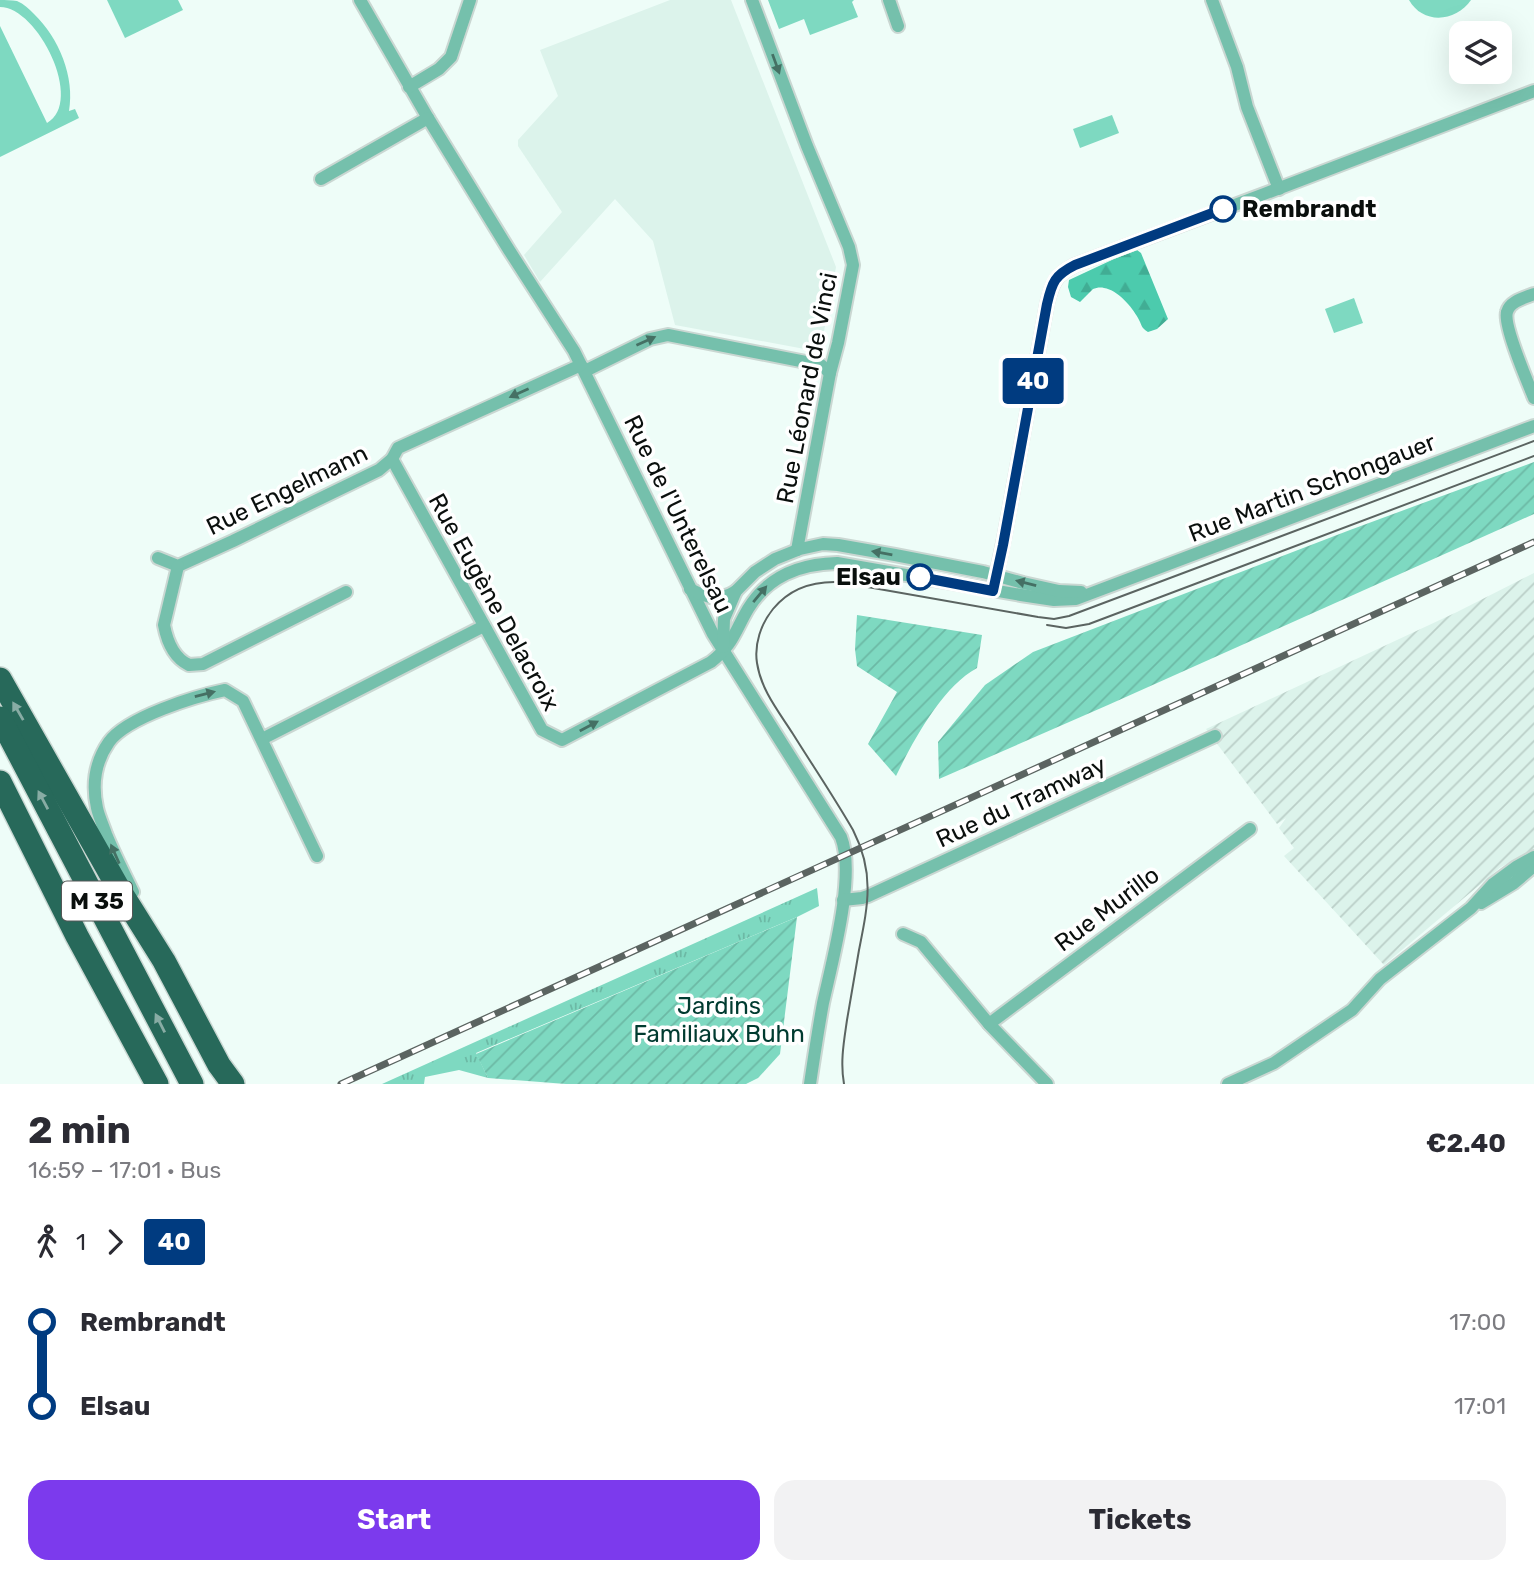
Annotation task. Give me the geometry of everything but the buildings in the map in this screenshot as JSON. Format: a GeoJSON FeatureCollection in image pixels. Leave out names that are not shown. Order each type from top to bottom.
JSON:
{"type":"FeatureCollection","features":[{"type":"Feature","properties":{"kind":"highway"},"geometry":{"type":"LineString","coordinates":[[0,679],[119,889],[164,961],[219,1065],[233,1084]]}},
{"type":"Feature","properties":{"kind":"highway","name":"M 35"},"geometry":{"type":"LineString","coordinates":[[0,718],[192,1084]]}},
{"type":"Feature","properties":{"kind":"highway","name":"M 35"},"geometry":{"type":"LineString","coordinates":[[0,782],[77,936],[157,1084]]}},
{"type":"Feature","properties":{"kind":"highway"},"geometry":{"type":"LineString","coordinates":[[101,979],[152,1084]]}},
{"type":"Feature","properties":{"kind":"street","name":"Rue de l'Unterelsau"},"geometry":{"type":"LineString","coordinates":[[360,0],[409,87],[574,351],[723,651],[841,837],[846,851],[844,900],[810,1080]]}},
{"type":"Feature","properties":{"kind":"street"},"geometry":{"type":"LineString","coordinates":[[409,87],[439,69],[450,57],[470,0]]}},
{"type":"Feature","properties":{"kind":"street","name":"Rue Léonard de Vinci"},"geometry":{"type":"LineString","coordinates":[[752,0],[807,146],[849,247],[853,265],[797,550]]}},
{"type":"Feature","properties":{"kind":"street"},"geometry":{"type":"LineString","coordinates":[[889,0],[898,26]]}},
{"type":"Feature","properties":{"kind":"street"},"geometry":{"type":"LineString","coordinates":[[1212,0],[1237,67],[1247,107],[1279,189]]}},
{"type":"Feature","properties":{"kind":"street"},"geometry":{"type":"LineString","coordinates":[[993,591],[1047,304],[1052,284],[1059,275],[1075,265],[1534,91]]}},
{"type":"Feature","properties":{"kind":"street"},"geometry":{"type":"LineString","coordinates":[[321,179],[428,118]]}},
{"type":"Feature","properties":{"kind":"street"},"geometry":{"type":"LineString","coordinates":[[1534,294],[1513,304],[1506,315],[1509,331],[1534,398]]}},
{"type":"Feature","properties":{"kind":"street","name":"Rue Engelmann"},"geometry":{"type":"LineString","coordinates":[[178,566],[379,470],[398,448],[650,339],[668,335],[821,365],[830,373]]}},
{"type":"Feature","properties":{"kind":"street","name":"Rue Martin Schongauer"},"geometry":{"type":"LineString","coordinates":[[723,651],[761,592],[780,576],[801,567],[836,563],[993,591],[1054,600],[1076,599],[1534,426]]}},
{"type":"Feature","properties":{"kind":"street","name":"Rue Eugène Delacroix"},"geometry":{"type":"LineString","coordinates":[[391,459],[542,730],[562,740],[710,662],[723,651]]}},
{"type":"Feature","properties":{"kind":"street","name":"Rue Martin Schongauer"},"geometry":{"type":"LineString","coordinates":[[723,651],[724,620],[736,591],[765,564],[775,559],[797,550],[831,544],[997,575],[1073,593],[1104,589]]}},
{"type":"Feature","properties":{"kind":"street"},"geometry":{"type":"LineString","coordinates":[[158,558],[178,566],[164,625],[177,656],[189,665],[203,664],[346,592]]}},
{"type":"Feature","properties":{"kind":"street"},"geometry":{"type":"LineString","coordinates":[[690,589],[719,598],[727,597],[736,591]]}},
{"type":"Feature","properties":{"kind":"street"},"geometry":{"type":"LineString","coordinates":[[262,739],[484,626]]}},
{"type":"Feature","properties":{"kind":"street"},"geometry":{"type":"LineString","coordinates":[[164,961],[97,811],[94,785],[100,759],[111,740],[131,724],[203,694],[225,690],[243,701],[317,856]]}},
{"type":"Feature","properties":{"kind":"street","name":"Rue du Tramway"},"geometry":{"type":"LineString","coordinates":[[844,900],[869,896],[1215,736]]}},
{"type":"Feature","properties":{"kind":"street","name":"Rue Murillo"},"geometry":{"type":"LineString","coordinates":[[989,1024],[1251,829]]}},
{"type":"Feature","properties":{"kind":"street"},"geometry":{"type":"LineString","coordinates":[[1471,908],[1493,884],[1534,857]]}},
{"type":"Feature","properties":{"kind":"street"},"geometry":{"type":"LineString","coordinates":[[1228,1084],[1274,1063],[1338,1020],[1357,1005],[1380,979],[1471,908],[1514,883],[1534,866]]}},
{"type":"Feature","properties":{"kind":"street"},"geometry":{"type":"LineString","coordinates":[[903,934],[920,942],[989,1024],[1047,1084]]}},
{"type":"Feature","properties":{"kind":"shaded area"},"geometry":{"type":"Polygon","coordinates":[[[670,0],[731,0],[836,267],[822,342],[810,350],[675,325],[653,241],[615,199],[540,282],[524,255],[562,212],[518,146],[518,140],[558,96],[540,50],[670,0]]]}},
{"type":"Feature","properties":{"kind":"shaded area"},"geometry":{"type":"Polygon","coordinates":[[[1534,573],[1534,849],[1501,867],[1384,965],[1284,856],[1294,848],[1279,828],[1286,818],[1277,824],[1206,729],[1457,612],[1534,573]]]}},
{"type":"Feature","properties":{"kind":"green space"},"geometry":{"type":"Polygon","coordinates":[[[0,0],[22,4],[51,34],[67,72],[70,85],[69,111],[75,109],[79,118],[0,157],[0,26],[47,123],[57,112],[61,96],[59,77],[42,38],[29,22],[14,11],[0,7],[0,0]]]}},
{"type":"Feature","properties":{"kind":"green space"},"geometry":{"type":"Polygon","coordinates":[[[107,0],[178,0],[183,10],[125,38],[107,0]]]}},
{"type":"Feature","properties":{"kind":"green space"},"geometry":{"type":"Polygon","coordinates":[[[768,0],[854,0],[852,2],[858,17],[810,35],[804,19],[779,29],[768,0]]]}},
{"type":"Feature","properties":{"kind":"green space"},"geometry":{"type":"Polygon","coordinates":[[[1409,0],[1471,0],[1457,13],[1440,18],[1422,14],[1409,0]]]}},
{"type":"Feature","properties":{"kind":"green space"},"geometry":{"type":"Polygon","coordinates":[[[1112,115],[1119,133],[1080,148],[1073,129],[1112,115]]]}},
{"type":"Feature","properties":{"kind":"green space"},"geometry":{"type":"Polygon","coordinates":[[[1137,250],[1141,253],[1168,319],[1157,329],[1148,332],[1128,304],[1109,289],[1093,289],[1080,302],[1071,297],[1068,287],[1069,280],[1137,250]]]}},
{"type":"Feature","properties":{"kind":"green space"},"geometry":{"type":"Polygon","coordinates":[[[1354,298],[1363,323],[1334,333],[1325,309],[1354,298]]]}},
{"type":"Feature","properties":{"kind":"green space"},"geometry":{"type":"Polygon","coordinates":[[[1534,462],[1534,514],[939,779],[938,742],[985,685],[1033,652],[1534,462]]]}},
{"type":"Feature","properties":{"kind":"green space"},"geometry":{"type":"Polygon","coordinates":[[[857,615],[982,635],[977,668],[940,701],[896,776],[868,744],[897,692],[857,666],[857,615]]]}},
{"type":"Feature","properties":{"kind":"green space"},"geometry":{"type":"Polygon","coordinates":[[[817,888],[819,906],[797,917],[476,1053],[488,1078],[459,1070],[425,1077],[424,1084],[382,1084],[817,888]]]}},
{"type":"Feature","properties":{"kind":"green space","name":"Jardins Familiaux Buhn"},"geometry":{"type":"Polygon","coordinates":[[[797,917],[780,1054],[758,1078],[746,1084],[566,1084],[488,1078],[476,1054],[797,917]]]}},
{"type":"Feature","properties":{"kind":"tram line"},"geometry":{"type":"LineString","coordinates":[[844,1084],[844,1044],[867,904],[867,875],[853,830],[771,700],[759,673],[756,656],[759,634],[780,602],[803,587],[839,582],[1038,617],[1054,619],[1069,616],[1534,441]]}},
{"type":"Feature","properties":{"kind":"tram line"},"geometry":{"type":"LineString","coordinates":[[1047,625],[1066,628],[1089,624],[1534,456]]}},
{"type":"Feature","properties":{"kind":"railway"},"geometry":{"type":"LineString","coordinates":[[341,1084],[1534,542]]}},
{"type":"Feature","properties":{"kind":"bus line","name":"40"},"geometry":{"type":"LineString","coordinates":[[920,577],[993,591],[1047,304],[1052,284],[1059,275],[1075,265],[1223,209]]}},
{"type":"Feature","properties":{"kind":"place","name":"Rembrandt"},"geometry":{"type":"Point","coordinates":[1223,209]}},
{"type":"Feature","properties":{"kind":"place","name":"Elsau"},"geometry":{"type":"Point","coordinates":[920,577]}}]}
